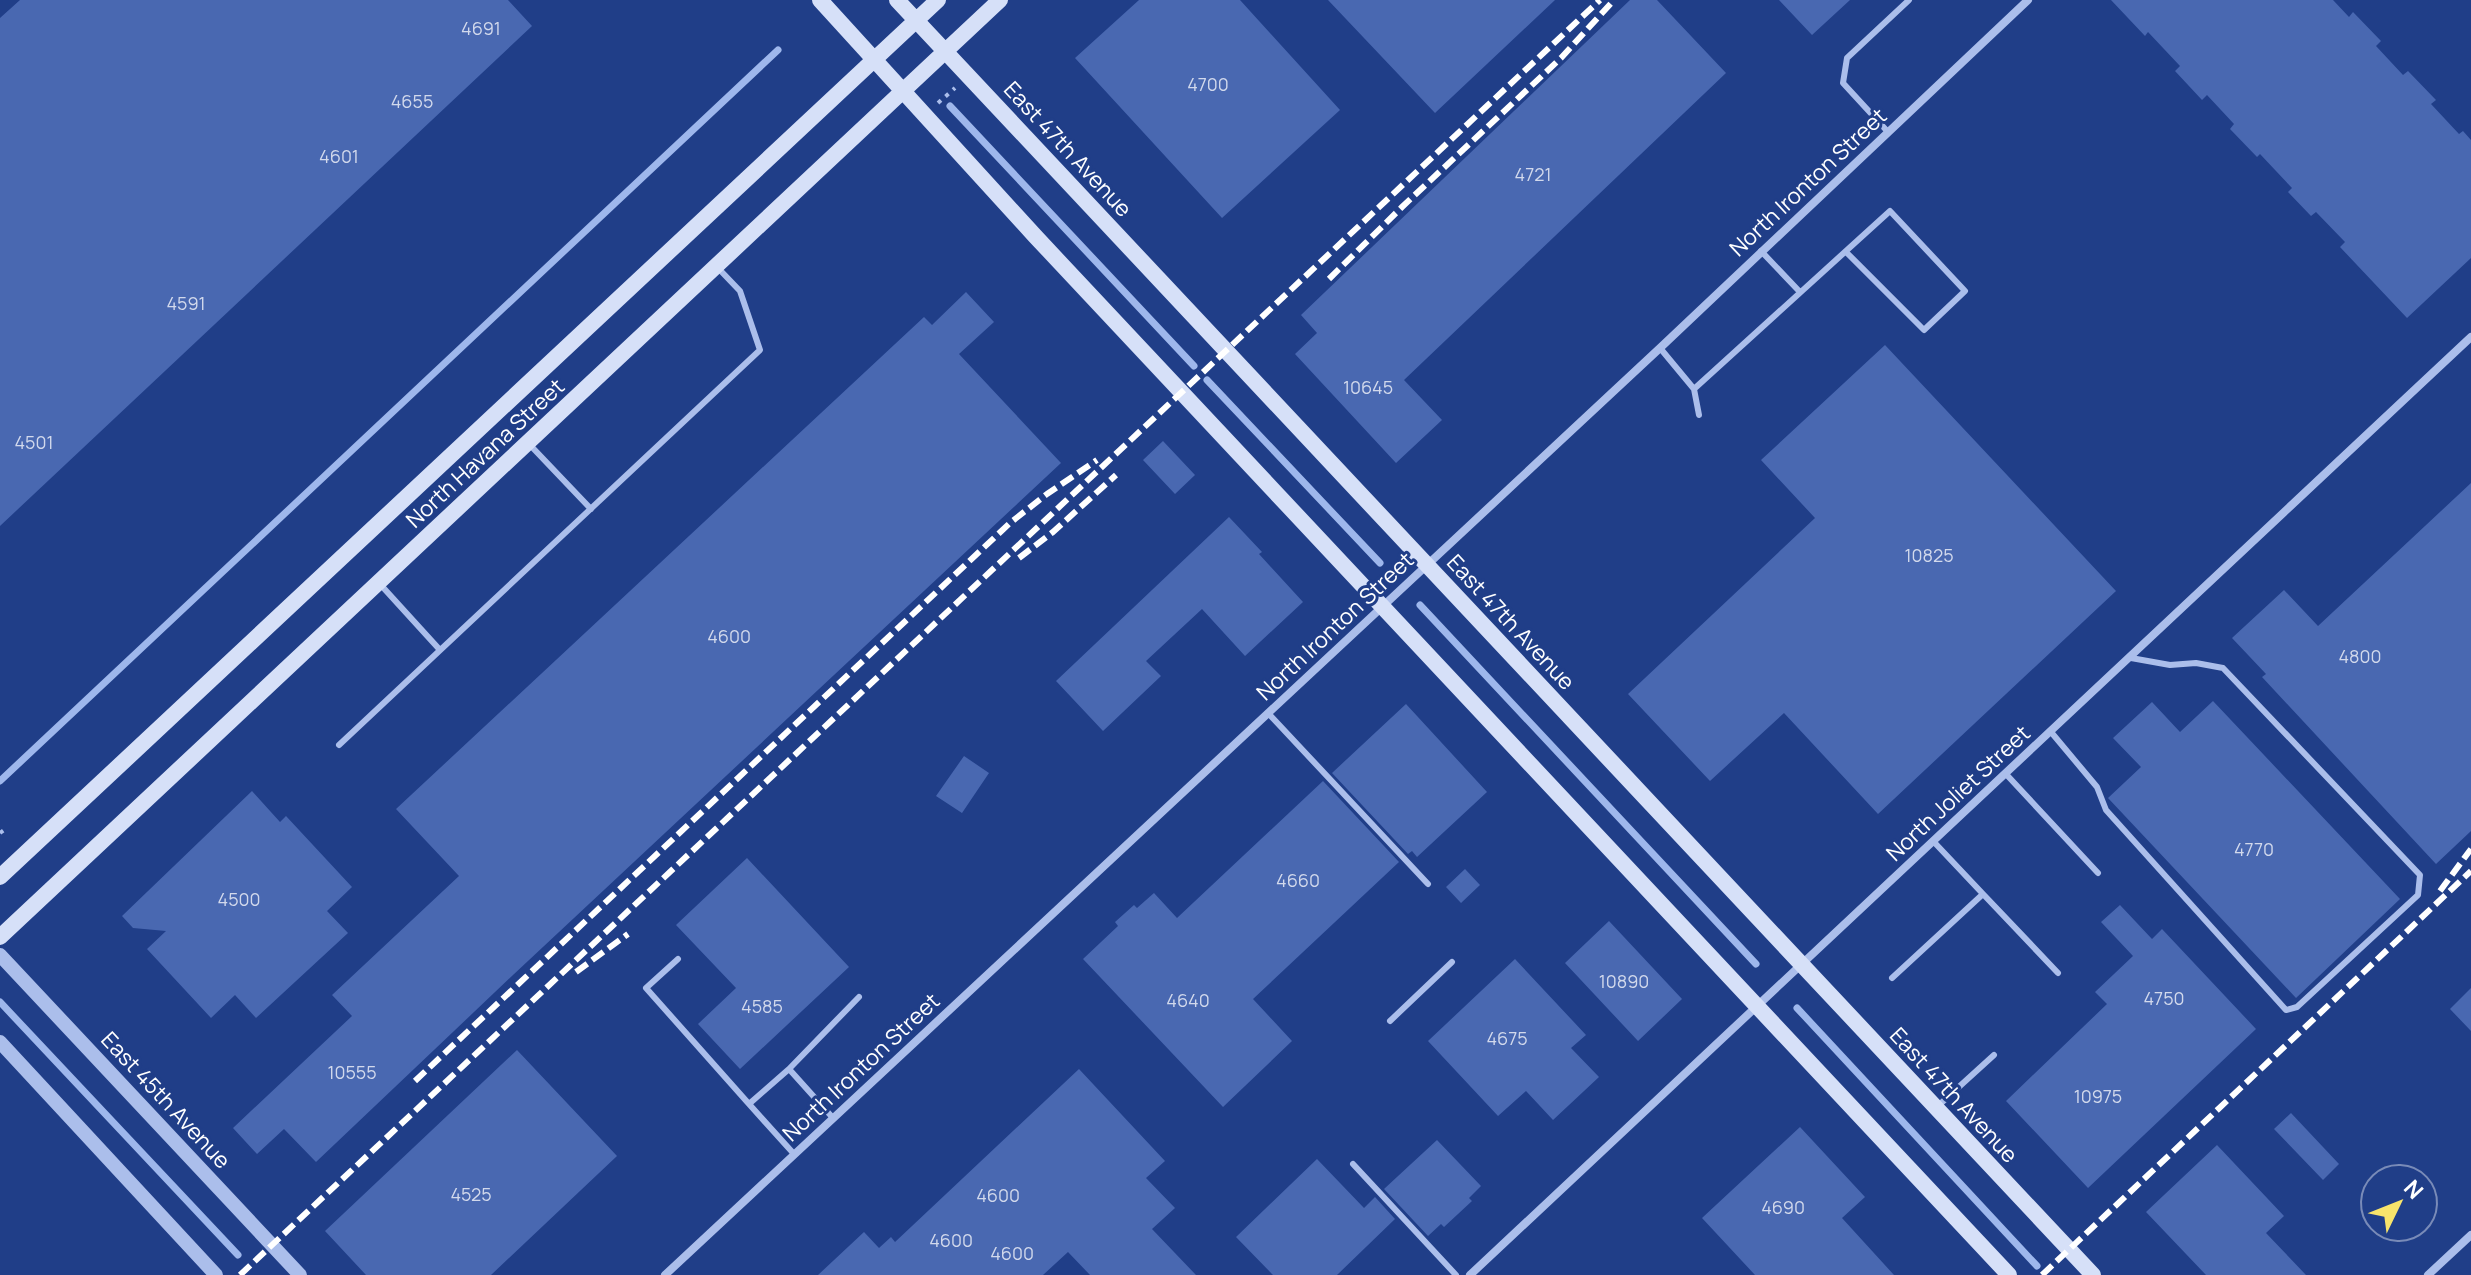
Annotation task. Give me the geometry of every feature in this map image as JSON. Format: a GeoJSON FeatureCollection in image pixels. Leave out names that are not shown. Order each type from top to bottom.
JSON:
{"type":"FeatureCollection","features":[{"type":"Feature","properties":{"kind":"main road"},"geometry":{"type":"LineString","coordinates":[[820,0],[901,92],[2009,1275]]}},
{"type":"Feature","properties":{"kind":"main road","name":"East 47th Avenue"},"geometry":{"type":"LineString","coordinates":[[897,0],[2093,1275]]}},
{"type":"Feature","properties":{"kind":"main road","name":"North Havana Street"},"geometry":{"type":"LineString","coordinates":[[0,877],[938,0]]}},
{"type":"Feature","properties":{"kind":"main road","name":"North Havana Street"},"geometry":{"type":"LineString","coordinates":[[0,937],[1000,0]]}},
{"type":"Feature","properties":{"kind":"street","name":"North Ironton Street"},"geometry":{"type":"LineString","coordinates":[[665,1275],[1660,348],[2025,1]]}},
{"type":"Feature","properties":{"kind":"street","name":"North Joliet Street"},"geometry":{"type":"LineString","coordinates":[[1470,1275],[2471,337]]}},
{"type":"Feature","properties":{"kind":"street","name":"East 45th Avenue"},"geometry":{"type":"LineString","coordinates":[[0,955],[300,1275]]}},
{"type":"Feature","properties":{"kind":"street"},"geometry":{"type":"LineString","coordinates":[[0,1042],[216,1275]]}},
{"type":"Feature","properties":{"kind":"street"},"geometry":{"type":"LineString","coordinates":[[2428,1275],[2471,1235]]}},
{"type":"Feature","properties":{"kind":"lane"},"geometry":{"type":"LineString","coordinates":[[1888,132],[1843,83],[1847,58],[1909,0]]}},
{"type":"Feature","properties":{"kind":"lane"},"geometry":{"type":"LineString","coordinates":[[1694,389],[1890,211],[1965,291],[1924,330],[1846,252]]}},
{"type":"Feature","properties":{"kind":"lane"},"geometry":{"type":"LineString","coordinates":[[1761,251],[1799,291]]}},
{"type":"Feature","properties":{"kind":"lane"},"geometry":{"type":"LineString","coordinates":[[339,745],[760,350],[740,291],[716,266]]}},
{"type":"Feature","properties":{"kind":"lane"},"geometry":{"type":"LineString","coordinates":[[1660,348],[1694,389],[1699,415]]}},
{"type":"Feature","properties":{"kind":"lane"},"geometry":{"type":"LineString","coordinates":[[527,443],[591,509]]}},
{"type":"Feature","properties":{"kind":"lane"},"geometry":{"type":"LineString","coordinates":[[379,583],[440,650]]}},
{"type":"Feature","properties":{"kind":"lane"},"geometry":{"type":"LineString","coordinates":[[2051,732],[2097,787],[2106,810],[2286,1010],[2297,1007],[2418,895],[2420,875],[2223,668],[2196,663],[2170,665],[2131,658]]}},
{"type":"Feature","properties":{"kind":"lane"},"geometry":{"type":"LineString","coordinates":[[1268,713],[1428,884]]}},
{"type":"Feature","properties":{"kind":"lane"},"geometry":{"type":"LineString","coordinates":[[2005,773],[2098,873]]}},
{"type":"Feature","properties":{"kind":"lane"},"geometry":{"type":"LineString","coordinates":[[1933,841],[2058,973]]}},
{"type":"Feature","properties":{"kind":"lane"},"geometry":{"type":"LineString","coordinates":[[1892,978],[1983,894]]}},
{"type":"Feature","properties":{"kind":"lane"},"geometry":{"type":"LineString","coordinates":[[678,959],[646,988],[794,1154]]}},
{"type":"Feature","properties":{"kind":"lane"},"geometry":{"type":"LineString","coordinates":[[1390,1021],[1452,962]]}},
{"type":"Feature","properties":{"kind":"lane"},"geometry":{"type":"LineString","coordinates":[[749,1104],[789,1069],[859,997]]}},
{"type":"Feature","properties":{"kind":"lane"},"geometry":{"type":"LineString","coordinates":[[1936,1108],[1994,1055]]}},
{"type":"Feature","properties":{"kind":"lane"},"geometry":{"type":"LineString","coordinates":[[789,1069],[833,1118]]}},
{"type":"Feature","properties":{"kind":"lane"},"geometry":{"type":"LineString","coordinates":[[1353,1164],[1456,1275]]}},
{"type":"Feature","properties":{"kind":"path"},"geometry":{"type":"LineString","coordinates":[[934,108],[958,85]]}},
{"type":"Feature","properties":{"kind":"building"},"geometry":{"type":"Polygon","coordinates":[[[20,0],[508,0],[532,26],[0,526],[0,18],[20,0]]]}},
{"type":"Feature","properties":{"kind":"building"},"geometry":{"type":"Polygon","coordinates":[[[1139,0],[1240,0],[1340,110],[1222,218],[1075,58],[1139,0]]]}},
{"type":"Feature","properties":{"kind":"building"},"geometry":{"type":"Polygon","coordinates":[[[1328,0],[1555,0],[1435,113],[1328,0]]]}},
{"type":"Feature","properties":{"kind":"building"},"geometry":{"type":"Polygon","coordinates":[[[1630,0],[1657,0],[1726,73],[1404,380],[1442,420],[1396,463],[1295,354],[1317,333],[1301,315],[1630,0]]]}},
{"type":"Feature","properties":{"kind":"building"},"geometry":{"type":"Polygon","coordinates":[[[1779,0],[1850,0],[1812,35],[1779,0]]]}},
{"type":"Feature","properties":{"kind":"building"},"geometry":{"type":"Polygon","coordinates":[[[2111,0],[2333,0],[2349,17],[2353,12],[2381,41],[2376,46],[2403,75],[2408,71],[2436,100],[2431,104],[2459,134],[2463,131],[2471,140],[2471,258],[2407,318],[2340,247],[2345,242],[2316,212],[2311,216],[2288,192],[2292,188],[2260,154],[2257,157],[2230,129],[2234,124],[2207,95],[2202,100],[2175,71],[2180,66],[2148,32],[2145,36],[2111,0]]]}},
{"type":"Feature","properties":{"kind":"building"},"geometry":{"type":"Polygon","coordinates":[[[966,292],[994,322],[959,354],[1061,463],[316,1162],[284,1129],[257,1154],[233,1128],[352,1016],[332,995],[459,876],[396,809],[924,317],[932,325],[966,292]]]}},
{"type":"Feature","properties":{"kind":"building"},"geometry":{"type":"Polygon","coordinates":[[[1885,345],[2116,591],[1878,814],[1784,713],[1710,781],[1628,694],[1815,518],[1761,460],[1885,345]]]}},
{"type":"Feature","properties":{"kind":"building"},"geometry":{"type":"Polygon","coordinates":[[[1163,441],[1195,475],[1175,494],[1143,460],[1163,441]]]}},
{"type":"Feature","properties":{"kind":"building"},"geometry":{"type":"Polygon","coordinates":[[[2471,483],[2471,831],[2436,864],[2262,677],[2266,674],[2232,638],[2284,590],[2318,626],[2471,483]]]}},
{"type":"Feature","properties":{"kind":"building"},"geometry":{"type":"Polygon","coordinates":[[[1229,517],[1303,602],[1245,656],[1202,609],[1146,661],[1161,676],[1103,731],[1056,681],[1229,517]]]}},
{"type":"Feature","properties":{"kind":"building"},"geometry":{"type":"Polygon","coordinates":[[[2213,701],[2400,899],[2296,998],[2108,798],[2141,767],[2113,738],[2152,702],[2180,732],[2213,701]]]}},
{"type":"Feature","properties":{"kind":"building"},"geometry":{"type":"Polygon","coordinates":[[[1406,704],[1487,792],[1417,857],[1412,851],[1408,854],[1332,773],[1406,704]]]}},
{"type":"Feature","properties":{"kind":"building"},"geometry":{"type":"Polygon","coordinates":[[[964,756],[989,773],[962,813],[936,796],[964,756]]]}},
{"type":"Feature","properties":{"kind":"building"},"geometry":{"type":"Polygon","coordinates":[[[1323,781],[1399,862],[1253,999],[1292,1041],[1223,1107],[1083,959],[1118,926],[1115,922],[1154,893],[1177,918],[1323,781]]]}},
{"type":"Feature","properties":{"kind":"building"},"geometry":{"type":"Polygon","coordinates":[[[252,791],[280,822],[286,816],[352,887],[327,911],[348,933],[256,1018],[235,995],[211,1018],[147,949],[166,931],[133,928],[122,916],[252,791]]]}},
{"type":"Feature","properties":{"kind":"building"},"geometry":{"type":"Polygon","coordinates":[[[747,858],[849,967],[740,1069],[698,1024],[736,988],[676,925],[747,858]]]}},
{"type":"Feature","properties":{"kind":"building"},"geometry":{"type":"Polygon","coordinates":[[[1465,869],[1480,885],[1461,903],[1446,887],[1465,869]]]}},
{"type":"Feature","properties":{"kind":"building"},"geometry":{"type":"Polygon","coordinates":[[[2120,905],[2152,939],[2162,929],[2256,1029],[2088,1188],[2006,1101],[2107,1004],[2095,992],[2133,956],[2101,922],[2120,905]]]}},
{"type":"Feature","properties":{"kind":"building"},"geometry":{"type":"Polygon","coordinates":[[[1609,921],[1682,999],[1638,1041],[1565,963],[1609,921]]]}},
{"type":"Feature","properties":{"kind":"building"},"geometry":{"type":"Polygon","coordinates":[[[1515,959],[1586,1035],[1571,1048],[1599,1077],[1553,1120],[1526,1091],[1498,1116],[1428,1041],[1515,959]]]}},
{"type":"Feature","properties":{"kind":"building"},"geometry":{"type":"Polygon","coordinates":[[[2471,988],[2471,1031],[2450,1009],[2471,988]]]}},
{"type":"Feature","properties":{"kind":"building"},"geometry":{"type":"Polygon","coordinates":[[[517,1050],[617,1156],[491,1275],[366,1275],[325,1231],[517,1050]]]}},
{"type":"Feature","properties":{"kind":"building"},"geometry":{"type":"Polygon","coordinates":[[[1079,1069],[1165,1161],[1146,1178],[1175,1208],[1152,1229],[1196,1275],[1090,1275],[1068,1252],[1043,1275],[818,1275],[864,1232],[879,1248],[891,1237],[895,1242],[1079,1069]]]}},
{"type":"Feature","properties":{"kind":"building"},"geometry":{"type":"Polygon","coordinates":[[[2291,1113],[2339,1164],[2323,1180],[2274,1129],[2291,1113]]]}},
{"type":"Feature","properties":{"kind":"building"},"geometry":{"type":"Polygon","coordinates":[[[1800,1127],[1865,1197],[1842,1218],[1894,1275],[1755,1275],[1702,1218],[1800,1127]]]}},
{"type":"Feature","properties":{"kind":"building"},"geometry":{"type":"Polygon","coordinates":[[[1437,1140],[1481,1186],[1469,1198],[1472,1201],[1444,1227],[1441,1224],[1428,1236],[1384,1189],[1437,1140]]]}},
{"type":"Feature","properties":{"kind":"building"},"geometry":{"type":"Polygon","coordinates":[[[2217,1145],[2284,1216],[2266,1233],[2306,1275],[2206,1275],[2146,1212],[2217,1145]]]}},
{"type":"Feature","properties":{"kind":"building"},"geometry":{"type":"Polygon","coordinates":[[[1317,1159],[1364,1208],[1375,1197],[1395,1219],[1337,1275],[1273,1275],[1236,1237],[1317,1159]]]}},
{"type":"Feature","properties":{"kind":"waterway"},"geometry":{"type":"LineString","coordinates":[[0,781],[778,50]]}},
{"type":"Feature","properties":{"kind":"waterway"},"geometry":{"type":"LineString","coordinates":[[950,106],[1194,366]]}},
{"type":"Feature","properties":{"kind":"waterway"},"geometry":{"type":"LineString","coordinates":[[1207,380],[1380,563]]}},
{"type":"Feature","properties":{"kind":"waterway"},"geometry":{"type":"LineString","coordinates":[[1420,605],[1756,964]]}},
{"type":"Feature","properties":{"kind":"waterway"},"geometry":{"type":"LineString","coordinates":[[0,1002],[238,1255]]}},
{"type":"Feature","properties":{"kind":"waterway"},"geometry":{"type":"LineString","coordinates":[[1797,1008],[2037,1266]]}},
{"type":"Feature","properties":{"kind":"railway"},"geometry":{"type":"LineString","coordinates":[[240,1275],[1600,0]]}},
{"type":"Feature","properties":{"kind":"railway"},"geometry":{"type":"LineString","coordinates":[[1329,279],[1561,58],[1614,0]]}},
{"type":"Feature","properties":{"kind":"railway"},"geometry":{"type":"LineString","coordinates":[[415,1081],[1010,523],[1097,460]]}},
{"type":"Feature","properties":{"kind":"railway"},"geometry":{"type":"LineString","coordinates":[[1019,558],[1116,475]]}},
{"type":"Feature","properties":{"kind":"railway"},"geometry":{"type":"LineString","coordinates":[[2440,891],[2471,849]]}},
{"type":"Feature","properties":{"kind":"railway"},"geometry":{"type":"LineString","coordinates":[[2042,1275],[2471,871]]}},
{"type":"Feature","properties":{"kind":"railway"},"geometry":{"type":"LineString","coordinates":[[576,972],[628,934]]}}]}
